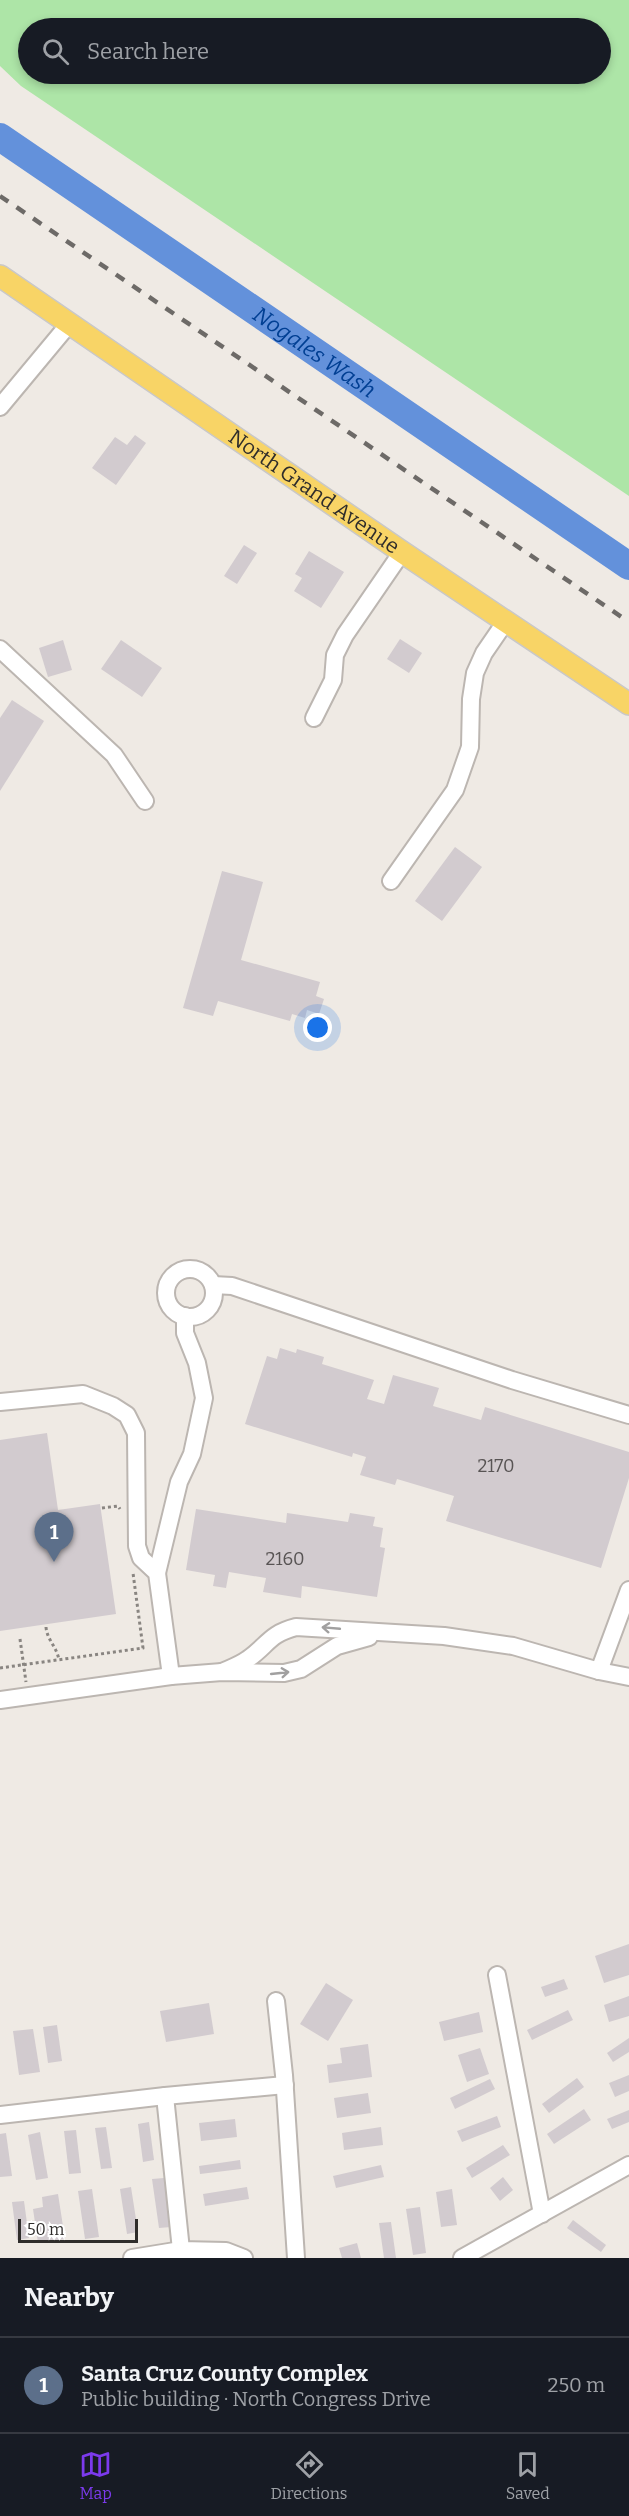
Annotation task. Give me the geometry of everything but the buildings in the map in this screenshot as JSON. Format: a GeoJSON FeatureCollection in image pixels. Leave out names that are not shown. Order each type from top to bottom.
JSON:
{"type":"FeatureCollection","features":[{"type":"Feature","properties":{"kind":"main road","name":"North Grand Avenue"},"geometry":{"type":"LineString","coordinates":[[0,276],[402,552],[629,704]]}},
{"type":"Feature","properties":{"kind":"street"},"geometry":{"type":"LineString","coordinates":[[0,406],[69,324]]}},
{"type":"Feature","properties":{"kind":"street"},"geometry":{"type":"LineString","coordinates":[[314,718],[333,680],[335,655],[345,635],[402,552]]}},
{"type":"Feature","properties":{"kind":"street"},"geometry":{"type":"LineString","coordinates":[[391,881],[455,790],[470,747],[471,699],[475,673],[484,653],[506,621]]}},
{"type":"Feature","properties":{"kind":"street"},"geometry":{"type":"LineString","coordinates":[[0,649],[114,755],[145,801]]}},
{"type":"Feature","properties":{"kind":"street"},"geometry":{"type":"LineString","coordinates":[[189,1268],[204,1272],[213,1285],[213,1299],[210,1306],[199,1315],[185,1316],[171,1308],[167,1302],[166,1286],[170,1279],[189,1268]]}},
{"type":"Feature","properties":{"kind":"street"},"geometry":{"type":"LineString","coordinates":[[213,1285],[232,1286],[512,1380],[629,1415]]}},
{"type":"Feature","properties":{"kind":"street"},"geometry":{"type":"LineString","coordinates":[[171,1676],[157,1573],[179,1482],[192,1454],[204,1398],[197,1363],[185,1333],[185,1316]]}},
{"type":"Feature","properties":{"kind":"street"},"geometry":{"type":"LineString","coordinates":[[0,1402],[83,1394],[113,1406],[126,1415],[135,1433],[137,1546],[141,1558],[157,1573]]}},
{"type":"Feature","properties":{"kind":"street"},"geometry":{"type":"LineString","coordinates":[[599,1671],[629,1590]]}},
{"type":"Feature","properties":{"kind":"street"},"geometry":{"type":"LineString","coordinates":[[222,1672],[246,1661],[267,1640],[282,1630],[296,1627],[444,1636],[513,1646],[599,1671],[629,1677]]}},
{"type":"Feature","properties":{"kind":"street"},"geometry":{"type":"LineString","coordinates":[[0,1701],[171,1676],[222,1672],[284,1673],[301,1669],[338,1646],[389,1633]]}},
{"type":"Feature","properties":{"kind":"street"},"geometry":{"type":"LineString","coordinates":[[497,1975],[542,2214]]}},
{"type":"Feature","properties":{"kind":"street"},"geometry":{"type":"LineString","coordinates":[[276,2001],[285,2085],[296,2258]]}},
{"type":"Feature","properties":{"kind":"street"},"geometry":{"type":"LineString","coordinates":[[0,2115],[285,2085]]}},
{"type":"Feature","properties":{"kind":"street"},"geometry":{"type":"LineString","coordinates":[[165,2096],[181,2250]]}},
{"type":"Feature","properties":{"kind":"street"},"geometry":{"type":"LineString","coordinates":[[462,2258],[629,2165]]}},
{"type":"Feature","properties":{"kind":"street"},"geometry":{"type":"LineString","coordinates":[[132,2258],[181,2250],[226,2251],[244,2258]]}},
{"type":"Feature","properties":{"kind":"path"},"geometry":{"type":"LineString","coordinates":[[102,1508],[118,1506],[124,1513]]}},
{"type":"Feature","properties":{"kind":"path"},"geometry":{"type":"LineString","coordinates":[[0,1668],[143,1648],[132,1569]]}},
{"type":"Feature","properties":{"kind":"path"},"geometry":{"type":"LineString","coordinates":[[46,1627],[47,1635],[57,1650],[59,1660]]}},
{"type":"Feature","properties":{"kind":"path"},"geometry":{"type":"LineString","coordinates":[[20,1639],[28,1696]]}},
{"type":"Feature","properties":{"kind":"green space"},"geometry":{"type":"Polygon","coordinates":[[[0,0],[629,0],[629,496],[19,84],[611,84],[611,18],[18,18],[18,83],[0,66],[0,0]]]}},
{"type":"Feature","properties":{"kind":"waterway","name":"Nogales Wash"},"geometry":{"type":"LineString","coordinates":[[0,137],[629,566]]}},
{"type":"Feature","properties":{"kind":"railway"},"geometry":{"type":"LineString","coordinates":[[0,196],[629,622]]}},
{"type":"Feature","properties":{"kind":"place","name":"Santa Cruz County Complex"},"geometry":{"type":"Point","coordinates":[54,1562]}}]}
